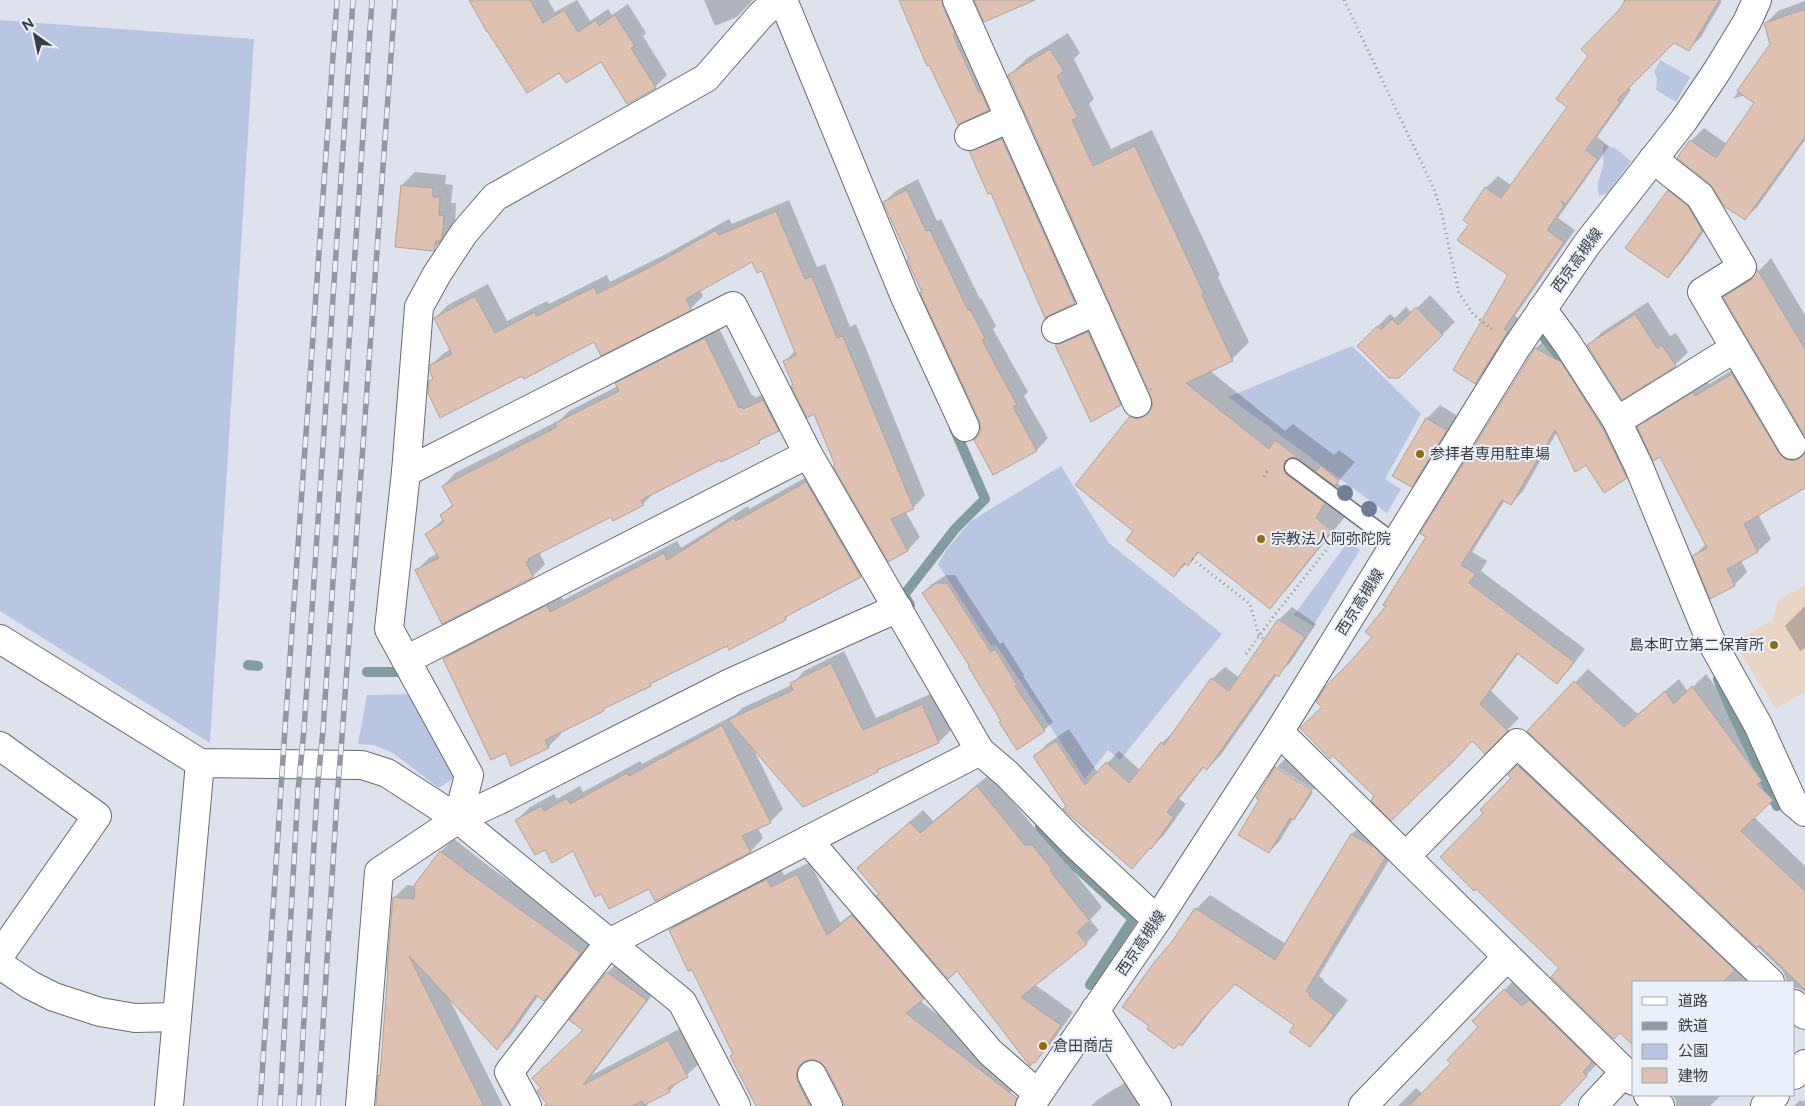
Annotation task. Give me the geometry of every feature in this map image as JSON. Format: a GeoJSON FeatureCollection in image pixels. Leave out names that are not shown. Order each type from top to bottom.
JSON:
{"type":"FeatureCollection","features":[{"type":"Feature","properties":{"kind":"street"},"geometry":{"type":"LineString","coordinates":[[783,0],[905,298],[965,427]]}},
{"type":"Feature","properties":{"kind":"street"},"geometry":{"type":"LineString","coordinates":[[957,0],[1137,403]]}},
{"type":"Feature","properties":{"kind":"street","name":"西京高槻線"},"geometry":{"type":"LineString","coordinates":[[1034,1100],[1157,920],[1279,732],[1516,348],[1587,244],[1684,120],[1747,22],[1757,0]]}},
{"type":"Feature","properties":{"kind":"street"},"geometry":{"type":"LineString","coordinates":[[458,819],[468,774],[389,629],[406,472],[419,308],[436,274],[464,234],[495,197],[706,78],[764,5]]}},
{"type":"Feature","properties":{"kind":"street"},"geometry":{"type":"LineString","coordinates":[[969,136],[1010,118]]}},
{"type":"Feature","properties":{"kind":"street"},"geometry":{"type":"LineString","coordinates":[[1653,159],[1700,196],[1742,266],[1702,292],[1792,445]]}},
{"type":"Feature","properties":{"kind":"street"},"geometry":{"type":"LineString","coordinates":[[406,472],[733,306],[808,454],[980,751],[1007,774],[1074,843],[1157,920]]}},
{"type":"Feature","properties":{"kind":"street"},"geometry":{"type":"LineString","coordinates":[[1542,310],[1567,343],[1617,421],[1710,637],[1758,725],[1793,802],[1805,812]]}},
{"type":"Feature","properties":{"kind":"street"},"geometry":{"type":"LineString","coordinates":[[1056,329],[1096,311]]}},
{"type":"Feature","properties":{"kind":"street"},"geometry":{"type":"LineString","coordinates":[[1617,421],[1735,348]]}},
{"type":"Feature","properties":{"kind":"street"},"geometry":{"type":"LineString","coordinates":[[406,660],[808,454]]}},
{"type":"Feature","properties":{"kind":"street"},"geometry":{"type":"LineString","coordinates":[[360,1106],[379,872],[458,819],[730,683],[898,608]]}},
{"type":"Feature","properties":{"kind":"street"},"geometry":{"type":"LineString","coordinates":[[0,639],[200,763],[362,765],[387,773],[458,819],[682,1002],[736,1106]]}},
{"type":"Feature","properties":{"kind":"street"},"geometry":{"type":"LineString","coordinates":[[1279,732],[1629,1076],[1594,1106]]}},
{"type":"Feature","properties":{"kind":"street"},"geometry":{"type":"LineString","coordinates":[[1406,856],[1518,743],[1769,981]]}},
{"type":"Feature","properties":{"kind":"street"},"geometry":{"type":"LineString","coordinates":[[0,746],[97,816],[0,956]]}},
{"type":"Feature","properties":{"kind":"street"},"geometry":{"type":"LineString","coordinates":[[527,1106],[509,1072],[609,943],[980,751]]}},
{"type":"Feature","properties":{"kind":"street"},"geometry":{"type":"LineString","coordinates":[[169,1106],[200,763]]}},
{"type":"Feature","properties":{"kind":"street"},"geometry":{"type":"LineString","coordinates":[[808,840],[990,1052],[1034,1100]]}},
{"type":"Feature","properties":{"kind":"street"},"geometry":{"type":"LineString","coordinates":[[1363,1106],[1507,957]]}},
{"type":"Feature","properties":{"kind":"street"},"geometry":{"type":"LineString","coordinates":[[0,965],[30,985],[54,997],[100,1012],[134,1018],[177,1017]]}},
{"type":"Feature","properties":{"kind":"street"},"geometry":{"type":"LineString","coordinates":[[1795,1005],[1805,1015]]}},
{"type":"Feature","properties":{"kind":"street"},"geometry":{"type":"LineString","coordinates":[[1096,1010],[1157,1106]]}},
{"type":"Feature","properties":{"kind":"street"},"geometry":{"type":"LineString","coordinates":[[1795,1075],[1805,1064]]}},
{"type":"Feature","properties":{"kind":"street"},"geometry":{"type":"LineString","coordinates":[[812,1075],[828,1106]]}},
{"type":"Feature","properties":{"kind":"street"},"geometry":{"type":"LineString","coordinates":[[1649,1096],[1660,1106]]}},
{"type":"Feature","properties":{"kind":"street"},"geometry":{"type":"LineString","coordinates":[[1765,1106],[1774,1096]]}},
{"type":"Feature","properties":{"kind":"lane"},"geometry":{"type":"LineString","coordinates":[[1293,467],[1396,544]]}},
{"type":"Feature","properties":{"kind":"path"},"geometry":{"type":"LineString","coordinates":[[1344,0],[1435,190],[1458,292],[1473,314],[1516,348]]}},
{"type":"Feature","properties":{"kind":"path"},"geometry":{"type":"LineString","coordinates":[[1246,654],[1356,514]]}},
{"type":"Feature","properties":{"kind":"path"},"geometry":{"type":"LineString","coordinates":[[1192,559],[1250,604],[1259,636],[1264,639]]}},
{"type":"Feature","properties":{"kind":"shaded area","name":"島本町立第二保育所"},"geometry":{"type":"Polygon","coordinates":[[[1805,586],[1805,692],[1776,708],[1741,654],[1745,636],[1773,620],[1778,600],[1805,586]]]}},
{"type":"Feature","properties":{"kind":"green space"},"geometry":{"type":"Polygon","coordinates":[[[0,20],[254,39],[210,743],[0,611],[0,20]]]}},
{"type":"Feature","properties":{"kind":"green space"},"geometry":{"type":"Polygon","coordinates":[[[1660,60],[1690,77],[1676,102],[1656,90],[1657,78],[1654,72],[1660,60]]]}},
{"type":"Feature","properties":{"kind":"green space"},"geometry":{"type":"Polygon","coordinates":[[[1604,145],[1615,148],[1631,161],[1608,193],[1599,196],[1598,183],[1603,162],[1604,145]]]}},
{"type":"Feature","properties":{"kind":"green space"},"geometry":{"type":"Polygon","coordinates":[[[1352,346],[1421,414],[1385,479],[1401,489],[1387,513],[1228,397],[1352,346]]]}},
{"type":"Feature","properties":{"kind":"green space"},"geometry":{"type":"Polygon","coordinates":[[[1061,466],[1109,543],[1222,634],[1120,760],[1108,750],[1085,779],[996,645],[991,646],[938,564],[947,549],[971,521],[1061,466]]]}},
{"type":"Feature","properties":{"kind":"green space"},"geometry":{"type":"Polygon","coordinates":[[[1348,542],[1360,550],[1313,626],[1294,615],[1348,542]]]}},
{"type":"Feature","properties":{"kind":"green space"},"geometry":{"type":"Polygon","coordinates":[[[413,694],[455,777],[439,788],[393,753],[374,745],[358,744],[367,695],[413,694]]]}},
{"type":"Feature","properties":{"kind":"building"},"geometry":{"type":"Polygon","coordinates":[[[469,0],[530,0],[543,23],[564,10],[578,32],[596,20],[599,26],[615,15],[635,46],[631,48],[656,88],[627,104],[601,62],[566,83],[559,73],[527,93],[487,32],[469,0]]]}},
{"type":"Feature","properties":{"kind":"building"},"geometry":{"type":"Polygon","coordinates":[[[899,0],[942,0],[955,34],[953,35],[979,93],[981,92],[989,110],[958,125],[929,65],[927,66],[899,0]]]}},
{"type":"Feature","properties":{"kind":"building"},"geometry":{"type":"Polygon","coordinates":[[[974,0],[1035,0],[984,22],[974,0]]]}},
{"type":"Feature","properties":{"kind":"building"},"geometry":{"type":"Polygon","coordinates":[[[1625,0],[1719,0],[1689,51],[1674,43],[1617,100],[1620,102],[1586,150],[1598,159],[1566,204],[1561,201],[1564,206],[1547,230],[1564,242],[1504,329],[1508,331],[1475,384],[1453,370],[1508,275],[1457,240],[1469,224],[1463,220],[1485,187],[1501,198],[1567,107],[1556,99],[1588,56],[1581,49],[1620,9],[1625,0]]]}},
{"type":"Feature","properties":{"kind":"building"},"geometry":{"type":"Polygon","coordinates":[[[1805,9],[1805,137],[1745,220],[1724,206],[1710,184],[1677,158],[1690,140],[1716,158],[1754,103],[1737,91],[1770,44],[1764,23],[1805,9]]]}},
{"type":"Feature","properties":{"kind":"building"},"geometry":{"type":"Polygon","coordinates":[[[1050,49],[1064,71],[1057,76],[1078,117],[1072,120],[1093,166],[1135,146],[1233,361],[1186,383],[1269,449],[1275,440],[1316,471],[1321,466],[1339,480],[1335,486],[1295,457],[1285,461],[1284,470],[1287,475],[1325,503],[1316,518],[1332,531],[1270,609],[1198,552],[1188,566],[1184,563],[1174,577],[1126,540],[1133,531],[1075,485],[1130,416],[1136,419],[1143,417],[1149,413],[1153,404],[1149,392],[1152,388],[1148,390],[1008,75],[1050,49]]]}},
{"type":"Feature","properties":{"kind":"building"},"geometry":{"type":"Polygon","coordinates":[[[1002,139],[1075,303],[1045,318],[991,193],[988,194],[969,151],[1002,139]]]}},
{"type":"Feature","properties":{"kind":"building"},"geometry":{"type":"Polygon","coordinates":[[[401,185],[433,188],[433,197],[440,197],[439,215],[444,216],[442,238],[440,241],[436,241],[434,251],[395,247],[401,185]]]}},
{"type":"Feature","properties":{"kind":"building"},"geometry":{"type":"Polygon","coordinates":[[[907,190],[926,231],[930,230],[968,310],[970,309],[985,338],[982,340],[1017,405],[1013,407],[1037,451],[993,475],[974,440],[981,432],[979,420],[920,293],[922,292],[907,260],[909,259],[883,202],[907,190]]]}},
{"type":"Feature","properties":{"kind":"building"},"geometry":{"type":"Polygon","coordinates":[[[1668,190],[1688,206],[1702,231],[1668,278],[1625,248],[1668,190]]]}},
{"type":"Feature","properties":{"kind":"building"},"geometry":{"type":"Polygon","coordinates":[[[776,211],[805,279],[812,276],[837,338],[843,336],[914,509],[891,519],[908,551],[888,562],[833,466],[835,465],[814,414],[807,418],[791,386],[793,385],[783,361],[796,355],[762,271],[757,273],[752,262],[686,299],[692,310],[601,356],[594,342],[524,379],[522,376],[440,418],[428,393],[429,381],[433,379],[430,365],[452,354],[434,318],[475,296],[495,333],[535,312],[537,316],[594,287],[597,294],[716,230],[719,235],[776,211]]]}},
{"type":"Feature","properties":{"kind":"building"},"geometry":{"type":"Polygon","coordinates":[[[1757,269],[1805,349],[1805,436],[1723,297],[1751,280],[1757,269]]]}},
{"type":"Feature","properties":{"kind":"building"},"geometry":{"type":"Polygon","coordinates":[[[1416,307],[1443,335],[1399,378],[1389,378],[1357,346],[1377,326],[1381,330],[1392,319],[1398,325],[1416,307]]]}},
{"type":"Feature","properties":{"kind":"building"},"geometry":{"type":"Polygon","coordinates":[[[1635,314],[1657,348],[1662,345],[1676,366],[1622,400],[1587,345],[1635,314]]]}},
{"type":"Feature","properties":{"kind":"building"},"geometry":{"type":"Polygon","coordinates":[[[1088,332],[1121,405],[1091,422],[1055,345],[1088,332]]]}},
{"type":"Feature","properties":{"kind":"building"},"geometry":{"type":"Polygon","coordinates":[[[705,338],[739,408],[743,409],[763,400],[779,431],[758,441],[760,443],[721,462],[720,460],[641,500],[644,505],[613,521],[611,517],[528,559],[529,561],[526,562],[533,577],[442,624],[415,570],[439,558],[425,534],[444,522],[440,515],[453,506],[442,486],[557,427],[555,423],[619,391],[615,383],[705,338]]]}},
{"type":"Feature","properties":{"kind":"building"},"geometry":{"type":"Polygon","coordinates":[[[1535,348],[1561,362],[1603,429],[1627,478],[1604,493],[1586,465],[1575,472],[1555,430],[1511,505],[1502,500],[1461,565],[1476,574],[1469,583],[1574,662],[1557,684],[1517,653],[1480,704],[1508,731],[1485,754],[1472,741],[1449,766],[1391,821],[1371,801],[1374,796],[1332,755],[1330,759],[1300,728],[1322,707],[1316,702],[1325,687],[1372,637],[1365,632],[1386,606],[1383,605],[1426,537],[1420,533],[1535,348]]]}},
{"type":"Feature","properties":{"kind":"building"},"geometry":{"type":"Polygon","coordinates":[[[1732,374],[1779,453],[1785,459],[1792,461],[1799,459],[1805,453],[1805,488],[1744,524],[1758,552],[1727,569],[1735,586],[1710,599],[1692,556],[1707,548],[1660,457],[1653,461],[1637,427],[1693,392],[1695,396],[1732,374]]]}},
{"type":"Feature","properties":{"kind":"building","name":"参拝者専用駐車場"},"geometry":{"type":"Polygon","coordinates":[[[1426,418],[1447,430],[1412,487],[1392,476],[1426,418]]]}},
{"type":"Feature","properties":{"kind":"building"},"geometry":{"type":"Polygon","coordinates":[[[806,482],[861,577],[785,617],[786,620],[729,650],[727,646],[650,684],[651,686],[545,740],[549,748],[511,766],[506,753],[491,760],[443,659],[547,605],[550,612],[664,553],[667,560],[734,518],[736,521],[806,482]]]}},
{"type":"Feature","properties":{"kind":"building"},"geometry":{"type":"Polygon","coordinates":[[[936,583],[947,583],[991,652],[995,649],[1017,685],[1015,686],[1045,731],[1017,750],[999,722],[1001,721],[969,665],[922,593],[936,583]]]}},
{"type":"Feature","properties":{"kind":"building"},"geometry":{"type":"Polygon","coordinates":[[[1278,619],[1305,637],[1278,677],[1275,674],[1207,770],[1203,767],[1167,812],[1174,817],[1151,849],[1132,869],[1063,809],[1066,806],[1033,756],[1056,741],[1085,785],[1106,762],[1129,783],[1161,742],[1164,745],[1211,678],[1229,691],[1278,619]]]}},
{"type":"Feature","properties":{"kind":"building"},"geometry":{"type":"Polygon","coordinates":[[[831,663],[863,730],[922,704],[939,743],[877,770],[878,772],[803,807],[728,720],[793,690],[790,683],[831,663]]]}},
{"type":"Feature","properties":{"kind":"building"},"geometry":{"type":"Polygon","coordinates":[[[1574,681],[1624,727],[1665,691],[1674,704],[1692,686],[1762,781],[1757,784],[1773,800],[1741,831],[1805,891],[1805,990],[1759,945],[1757,948],[1527,731],[1574,681]]]}},
{"type":"Feature","properties":{"kind":"building"},"geometry":{"type":"Polygon","coordinates":[[[722,725],[771,823],[742,836],[751,852],[655,901],[649,889],[609,909],[601,894],[595,897],[573,851],[552,863],[545,850],[535,855],[515,820],[541,806],[544,811],[567,798],[570,804],[627,773],[629,776],[722,725]]]}},
{"type":"Feature","properties":{"kind":"building"},"geometry":{"type":"Polygon","coordinates":[[[1517,765],[1735,970],[1724,981],[1632,981],[1632,1044],[1620,1033],[1614,1039],[1551,977],[1559,968],[1476,889],[1474,891],[1440,857],[1483,813],[1480,810],[1511,778],[1508,775],[1517,765]]]}},
{"type":"Feature","properties":{"kind":"building"},"geometry":{"type":"Polygon","coordinates":[[[1275,767],[1312,790],[1294,820],[1290,818],[1269,853],[1238,835],[1259,800],[1256,798],[1275,767]]]}},
{"type":"Feature","properties":{"kind":"building"},"geometry":{"type":"Polygon","coordinates":[[[977,786],[1025,845],[1032,845],[1090,921],[1077,932],[1087,944],[1021,997],[1061,1025],[1035,1063],[1033,1062],[1030,1066],[957,971],[948,979],[876,896],[879,894],[857,868],[910,822],[920,833],[977,786]]]}},
{"type":"Feature","properties":{"kind":"building"},"geometry":{"type":"Polygon","coordinates":[[[1351,834],[1374,847],[1385,858],[1306,991],[1310,994],[1309,996],[1334,1015],[1310,1047],[1289,1032],[1294,1025],[1235,984],[1199,1023],[1182,1046],[1179,1044],[1174,1049],[1147,1029],[1149,1026],[1122,1007],[1195,908],[1275,960],[1351,834]]]}},
{"type":"Feature","properties":{"kind":"building"},"geometry":{"type":"Polygon","coordinates":[[[440,851],[581,953],[544,1001],[536,995],[497,1050],[409,956],[484,1106],[376,1106],[378,1075],[380,1076],[393,897],[414,899],[415,884],[440,851]]]}},
{"type":"Feature","properties":{"kind":"building"},"geometry":{"type":"Polygon","coordinates":[[[797,874],[827,935],[852,915],[924,999],[906,1013],[1017,1098],[1015,1106],[844,1106],[826,1068],[820,1062],[812,1059],[805,1061],[799,1066],[796,1074],[810,1106],[756,1106],[730,1056],[733,1054],[692,970],[688,971],[669,930],[767,879],[771,887],[797,874]]]}},
{"type":"Feature","properties":{"kind":"building"},"geometry":{"type":"Polygon","coordinates":[[[607,972],[647,1000],[583,1085],[668,1040],[688,1077],[668,1088],[670,1092],[644,1105],[642,1101],[633,1106],[544,1106],[547,1104],[537,1091],[541,1088],[532,1078],[583,1030],[569,1020],[607,972]]]}},
{"type":"Feature","properties":{"kind":"building"},"geometry":{"type":"Polygon","coordinates":[[[1504,989],[1522,1006],[1529,1000],[1592,1062],[1583,1072],[1587,1076],[1559,1106],[1409,1106],[1451,1063],[1447,1060],[1478,1027],[1472,1021],[1504,989]]]}},
{"type":"Feature","properties":{"kind":"waterway"},"geometry":{"type":"LineString","coordinates":[[1536,327],[1565,364]]}},
{"type":"Feature","properties":{"kind":"waterway"},"geometry":{"type":"LineString","coordinates":[[910,605],[904,595],[955,529],[985,499],[954,428]]}},
{"type":"Feature","properties":{"kind":"waterway"},"geometry":{"type":"LineString","coordinates":[[248,665],[258,666]]}},
{"type":"Feature","properties":{"kind":"waterway"},"geometry":{"type":"LineString","coordinates":[[367,672],[401,672]]}},
{"type":"Feature","properties":{"kind":"waterway"},"geometry":{"type":"LineString","coordinates":[[1718,679],[1777,806]]}},
{"type":"Feature","properties":{"kind":"waterway"},"geometry":{"type":"LineString","coordinates":[[1040,827],[1074,865],[1133,919],[1090,985]]}},
{"type":"Feature","properties":{"kind":"railway"},"geometry":{"type":"LineString","coordinates":[[260,1106],[337,0]]}},
{"type":"Feature","properties":{"kind":"railway"},"geometry":{"type":"LineString","coordinates":[[280,1106],[298,791],[304,729],[353,0]]}},
{"type":"Feature","properties":{"kind":"railway"},"geometry":{"type":"LineString","coordinates":[[299,1106],[317,792],[323,730],[372,0]]}},
{"type":"Feature","properties":{"kind":"railway"},"geometry":{"type":"LineString","coordinates":[[318,1106],[337,798],[395,0]]}},
{"type":"Feature","properties":{"kind":"place","name":"参拝者専用駐車場"},"geometry":{"type":"Point","coordinates":[1420,454]}},
{"type":"Feature","properties":{"kind":"place","name":"宗教法人阿弥陀院"},"geometry":{"type":"Point","coordinates":[1261,539]}},
{"type":"Feature","properties":{"kind":"place","name":"島本町立第二保育所"},"geometry":{"type":"Point","coordinates":[1774,645]}},
{"type":"Feature","properties":{"kind":"place","name":"倉田商店"},"geometry":{"type":"Point","coordinates":[1043,1046]}}]}
